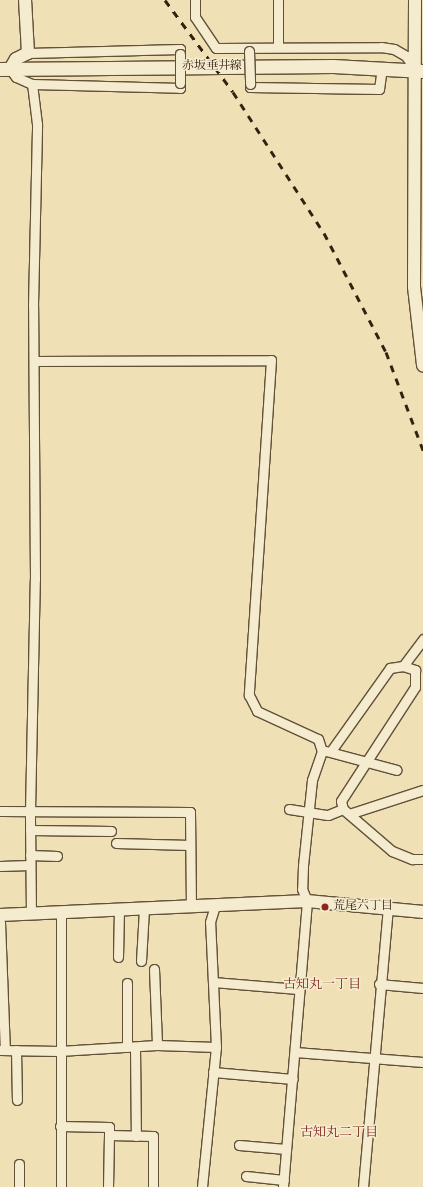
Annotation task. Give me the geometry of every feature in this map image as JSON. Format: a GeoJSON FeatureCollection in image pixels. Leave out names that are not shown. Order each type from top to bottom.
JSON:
{"type":"FeatureCollection","features":[{"type":"Feature","properties":{"kind":"main road","name":"赤坂垂井線"},"geometry":{"type":"LineString","coordinates":[[5,69],[325,66],[419,70]]}},
{"type":"Feature","properties":{"kind":"street"},"geometry":{"type":"LineString","coordinates":[[25,0],[28,53]]}},
{"type":"Feature","properties":{"kind":"street"},"geometry":{"type":"LineString","coordinates":[[195,0],[195,17],[216,48],[249,49],[278,47],[394,49],[406,56],[419,70]]}},
{"type":"Feature","properties":{"kind":"street"},"geometry":{"type":"LineString","coordinates":[[278,0],[278,47]]}},
{"type":"Feature","properties":{"kind":"street"},"geometry":{"type":"LineString","coordinates":[[415,0],[419,70],[418,332],[423,364]]}},
{"type":"Feature","properties":{"kind":"street"},"geometry":{"type":"LineString","coordinates":[[180,49],[180,88],[32,84],[16,77],[5,69],[16,58],[28,53],[180,49]]}},
{"type":"Feature","properties":{"kind":"street"},"geometry":{"type":"LineString","coordinates":[[249,49],[250,87],[379,89],[382,68]]}},
{"type":"Feature","properties":{"kind":"street"},"geometry":{"type":"LineString","coordinates":[[31,914],[30,811],[35,579],[37,124],[32,84]]}},
{"type":"Feature","properties":{"kind":"street"},"geometry":{"type":"LineString","coordinates":[[35,361],[271,360],[249,696],[257,711],[318,739],[326,751],[397,770]]}},
{"type":"Feature","properties":{"kind":"street"},"geometry":{"type":"LineString","coordinates":[[403,666],[423,640]]}},
{"type":"Feature","properties":{"kind":"street"},"geometry":{"type":"LineString","coordinates":[[246,1176],[284,1183],[295,1052],[298,989],[307,901],[302,890],[312,780],[326,751],[390,668],[403,666],[415,670],[416,687],[341,801],[346,811],[392,851],[412,859],[423,860]]}},
{"type":"Feature","properties":{"kind":"street"},"geometry":{"type":"LineString","coordinates":[[289,809],[328,816],[423,790]]}},
{"type":"Feature","properties":{"kind":"street"},"geometry":{"type":"LineString","coordinates":[[0,811],[190,812],[191,907]]}},
{"type":"Feature","properties":{"kind":"street"},"geometry":{"type":"LineString","coordinates":[[30,830],[111,831]]}},
{"type":"Feature","properties":{"kind":"street"},"geometry":{"type":"LineString","coordinates":[[116,843],[190,845]]}},
{"type":"Feature","properties":{"kind":"street"},"geometry":{"type":"LineString","coordinates":[[30,855],[57,856]]}},
{"type":"Feature","properties":{"kind":"street"},"geometry":{"type":"LineString","coordinates":[[0,866],[30,865]]}},
{"type":"Feature","properties":{"kind":"street"},"geometry":{"type":"LineString","coordinates":[[0,915],[307,901],[423,912]]}},
{"type":"Feature","properties":{"kind":"street"},"geometry":{"type":"LineString","coordinates":[[202,1187],[216,1047],[210,922],[216,906]]}},
{"type":"Feature","properties":{"kind":"street"},"geometry":{"type":"LineString","coordinates":[[141,961],[144,909]]}},
{"type":"Feature","properties":{"kind":"street"},"geometry":{"type":"LineString","coordinates":[[363,1187],[379,984],[388,909]]}},
{"type":"Feature","properties":{"kind":"street"},"geometry":{"type":"LineString","coordinates":[[118,957],[119,910]]}},
{"type":"Feature","properties":{"kind":"street"},"geometry":{"type":"LineString","coordinates":[[61,912],[59,1051],[61,1187]]}},
{"type":"Feature","properties":{"kind":"street"},"geometry":{"type":"LineString","coordinates":[[0,922],[2,1050],[59,1051],[157,1045],[216,1047]]}},
{"type":"Feature","properties":{"kind":"street"},"geometry":{"type":"LineString","coordinates":[[154,969],[157,1045]]}},
{"type":"Feature","properties":{"kind":"street"},"geometry":{"type":"LineString","coordinates":[[213,982],[298,989]]}},
{"type":"Feature","properties":{"kind":"street"},"geometry":{"type":"LineString","coordinates":[[127,983],[136,1136]]}},
{"type":"Feature","properties":{"kind":"street"},"geometry":{"type":"LineString","coordinates":[[379,984],[423,988]]}},
{"type":"Feature","properties":{"kind":"street"},"geometry":{"type":"LineString","coordinates":[[16,1050],[17,1100]]}},
{"type":"Feature","properties":{"kind":"street"},"geometry":{"type":"LineString","coordinates":[[295,1052],[423,1062]]}},
{"type":"Feature","properties":{"kind":"street"},"geometry":{"type":"LineString","coordinates":[[213,1072],[293,1079]]}},
{"type":"Feature","properties":{"kind":"street"},"geometry":{"type":"LineString","coordinates":[[60,1126],[109,1127],[108,1187]]}},
{"type":"Feature","properties":{"kind":"street"},"geometry":{"type":"LineString","coordinates":[[109,1135],[153,1136],[153,1187]]}},
{"type":"Feature","properties":{"kind":"street"},"geometry":{"type":"LineString","coordinates":[[239,1145],[286,1150]]}},
{"type":"Feature","properties":{"kind":"street"},"geometry":{"type":"LineString","coordinates":[[19,1164],[19,1187]]}},
{"type":"Feature","properties":{"kind":"railway"},"geometry":{"type":"LineString","coordinates":[[165,0],[233,92],[324,233],[386,352],[423,450]]}},
{"type":"Feature","properties":{"kind":"place","name":"荒尾六丁目"},"geometry":{"type":"Point","coordinates":[325,907]}},
{"type":"Feature","properties":{"kind":"district","name":"古知丸一丁目"},"geometry":{"type":"Point","coordinates":[322,985]}},
{"type":"Feature","properties":{"kind":"district","name":"古知丸二丁目"},"geometry":{"type":"Point","coordinates":[339,1133]}}]}
